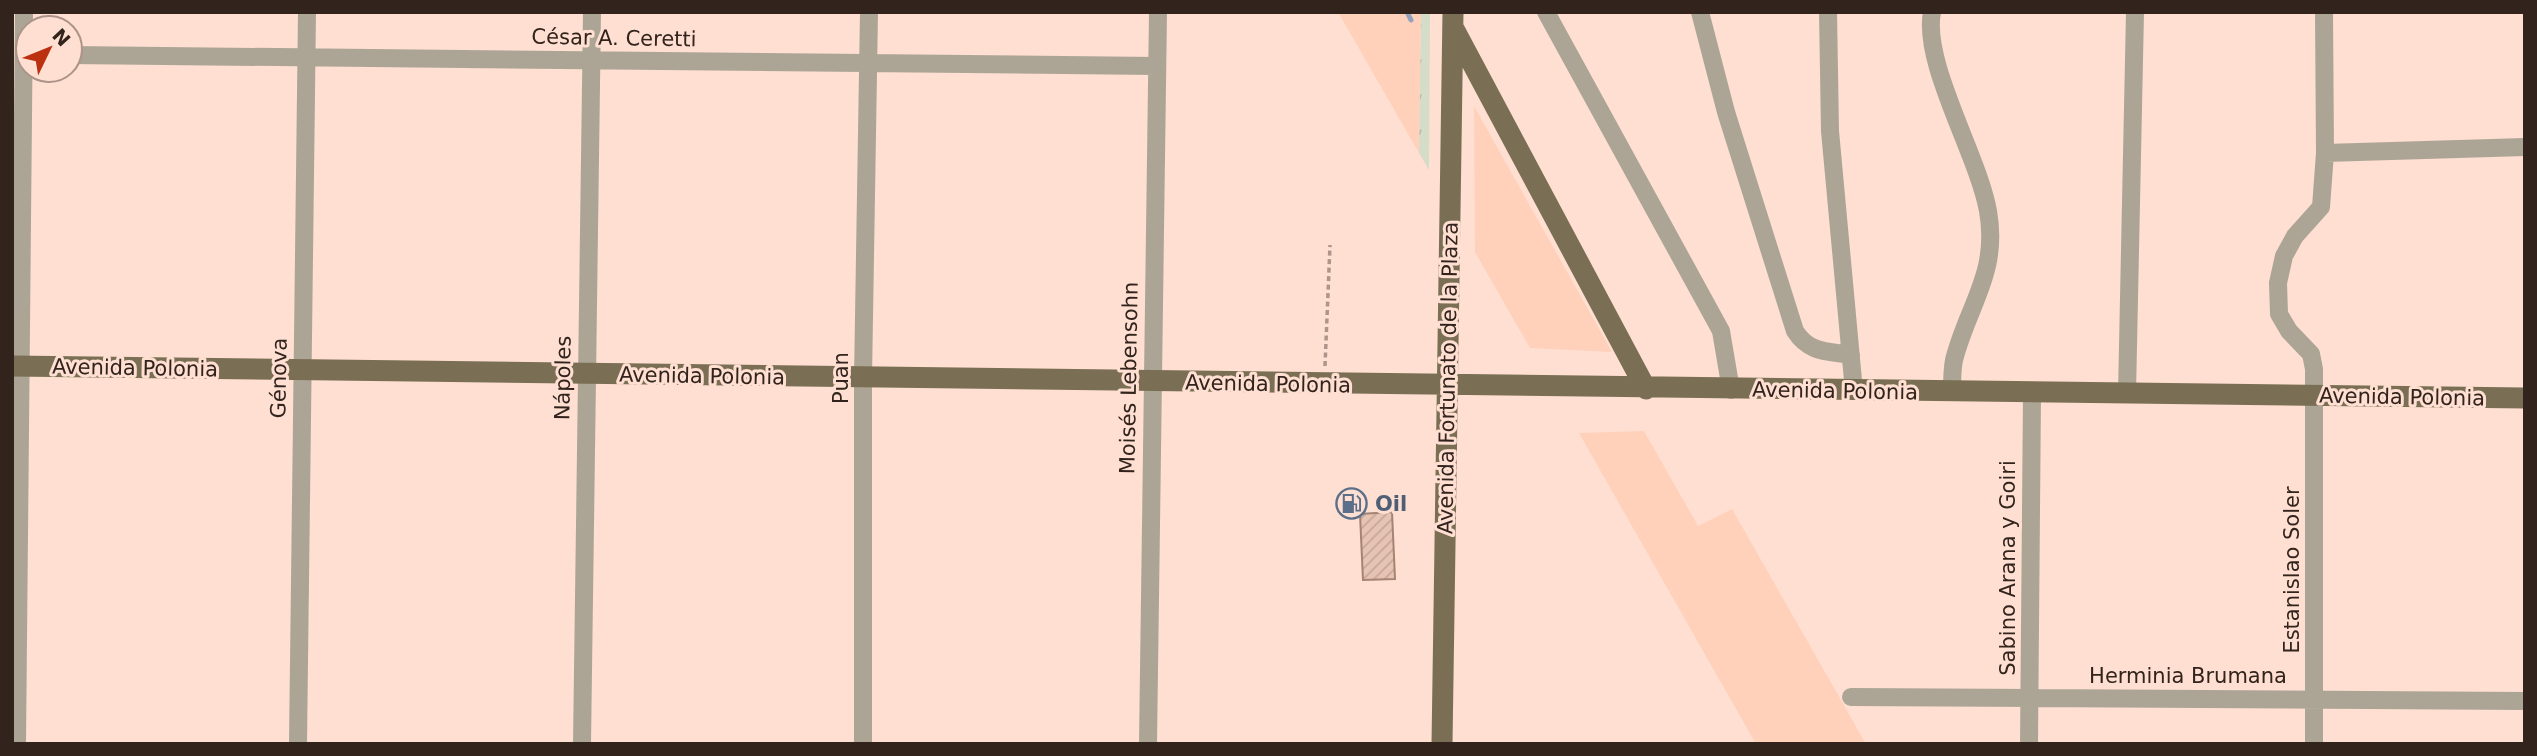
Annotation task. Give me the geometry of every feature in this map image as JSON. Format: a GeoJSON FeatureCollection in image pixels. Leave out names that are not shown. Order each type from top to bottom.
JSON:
{"type":"FeatureCollection","features":[{"type":"Feature","properties":{"kind":"main road","name":"Avenida Fortunato de la Plaza"},"geometry":{"type":"LineString","coordinates":[[1442,744],[1453,19]]}},
{"type":"Feature","properties":{"kind":"main road"},"geometry":{"type":"LineString","coordinates":[[1453,19],[1646,389]]}},
{"type":"Feature","properties":{"kind":"main road","name":"Avenida Polonia"},"geometry":{"type":"LineString","coordinates":[[16,366],[1646,389],[2525,398]]}},
{"type":"Feature","properties":{"kind":"street","name":"Génova"},"geometry":{"type":"LineString","coordinates":[[298,744],[307,12]]}},
{"type":"Feature","properties":{"kind":"street","name":"Nápoles"},"geometry":{"type":"LineString","coordinates":[[582,744],[592,12]]}},
{"type":"Feature","properties":{"kind":"street","name":"Puan"},"geometry":{"type":"LineString","coordinates":[[863,744],[863,378],[869,12]]}},
{"type":"Feature","properties":{"kind":"street","name":"Moisés Lebensohn"},"geometry":{"type":"LineString","coordinates":[[1148,744],[1158,12]]}},
{"type":"Feature","properties":{"kind":"street"},"geometry":{"type":"LineString","coordinates":[[1546,12],[1721,331],[1731,390]]}},
{"type":"Feature","properties":{"kind":"street"},"geometry":{"type":"LineString","coordinates":[[1700,12],[1726,112],[1795,331],[1809,348],[1851,355]]}},
{"type":"Feature","properties":{"kind":"street"},"geometry":{"type":"LineString","coordinates":[[1828,12],[1830,131],[1854,391]]}},
{"type":"Feature","properties":{"kind":"street"},"geometry":{"type":"LineString","coordinates":[[1932,12],[1929,24],[1932,50],[1978,174],[1988,211],[1990,242],[1986,274],[1954,362],[1952,392]]}},
{"type":"Feature","properties":{"kind":"street"},"geometry":{"type":"LineString","coordinates":[[2127,394],[2135,12]]}},
{"type":"Feature","properties":{"kind":"street","name":"Estanislao Soler"},"geometry":{"type":"LineString","coordinates":[[2314,744],[2316,396],[2311,354],[2289,331],[2279,314],[2278,282],[2284,256],[2295,236],[2321,207],[2325,153],[2324,12]]}},
{"type":"Feature","properties":{"kind":"street","name":"César A. Ceretti"},"geometry":{"type":"LineString","coordinates":[[84,55],[1157,66]]}},
{"type":"Feature","properties":{"kind":"street"},"geometry":{"type":"LineString","coordinates":[[17,744],[16,366],[21,84]]}},
{"type":"Feature","properties":{"kind":"street"},"geometry":{"type":"LineString","coordinates":[[2325,153],[2525,148]]}},
{"type":"Feature","properties":{"kind":"street","name":"Sabino Arana y Goiri"},"geometry":{"type":"LineString","coordinates":[[2029,744],[2032,393]]}},
{"type":"Feature","properties":{"kind":"street","name":"Herminia Brumana"},"geometry":{"type":"LineString","coordinates":[[1851,697],[2525,701]]}},
{"type":"Feature","properties":{"kind":"path"},"geometry":{"type":"LineString","coordinates":[[1324,384],[1330,245]]}},
{"type":"Feature","properties":{"kind":"shaded area"},"geometry":{"type":"Polygon","coordinates":[[[1338,12],[1421,12],[1419,153],[1338,12]]]}},
{"type":"Feature","properties":{"kind":"shaded area"},"geometry":{"type":"Polygon","coordinates":[[[1474,106],[1612,352],[1530,348],[1475,252],[1474,106]]]}},
{"type":"Feature","properties":{"kind":"shaded area"},"geometry":{"type":"Polygon","coordinates":[[[1644,431],[1698,526],[1732,509],[1866,744],[1756,744],[1579,433],[1644,431]]]}},
{"type":"Feature","properties":{"kind":"green space"},"geometry":{"type":"Polygon","coordinates":[[[1421,12],[1430,12],[1429,170],[1419,153],[1421,12]]]}},
{"type":"Feature","properties":{"kind":"building"},"geometry":{"type":"Polygon","coordinates":[[[1392,512],[1395,579],[1363,580],[1360,514],[1392,512]]]}},
{"type":"Feature","properties":{"kind":"waterway"},"geometry":{"type":"LineString","coordinates":[[1407,12],[1411,20]]}},
{"type":"Feature","properties":{"kind":"place","name":"Oil"},"geometry":{"type":"Point","coordinates":[1352,504]}}]}
